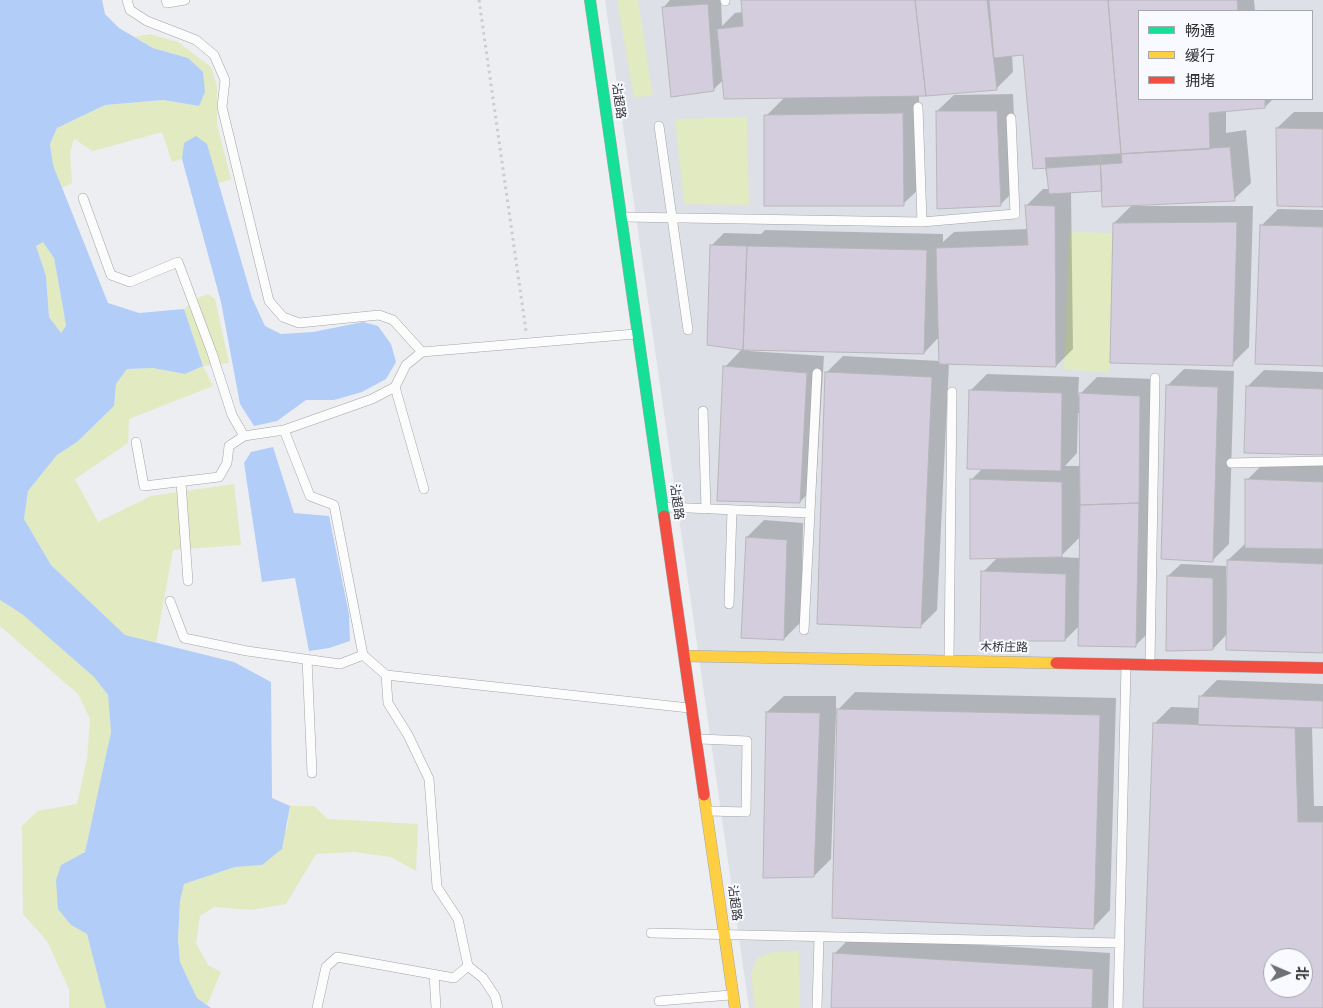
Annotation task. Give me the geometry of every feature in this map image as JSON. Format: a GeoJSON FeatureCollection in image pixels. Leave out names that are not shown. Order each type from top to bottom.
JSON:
{"type":"FeatureCollection","features":[{"type":"Feature","properties":{"kind":"street","name":"沾超路"},"geometry":{"type":"LineString","coordinates":[[590,0],[735,1008]]}},
{"type":"Feature","properties":{"kind":"street","name":"木桥庄路"},"geometry":{"type":"LineString","coordinates":[[684,656],[1323,668]]}},
{"type":"Feature","properties":{"kind":"lane"},"geometry":{"type":"LineString","coordinates":[[127,0],[130,10],[146,21],[196,40],[214,55],[225,80],[222,107],[270,301],[283,317],[298,323],[379,315],[393,320],[422,352]]}},
{"type":"Feature","properties":{"kind":"lane"},"geometry":{"type":"LineString","coordinates":[[166,0],[167,3],[185,0]]}},
{"type":"Feature","properties":{"kind":"lane"},"geometry":{"type":"LineString","coordinates":[[918,107],[922,222]]}},
{"type":"Feature","properties":{"kind":"lane"},"geometry":{"type":"LineString","coordinates":[[621,217],[922,222],[1015,214],[1011,118]]}},
{"type":"Feature","properties":{"kind":"lane"},"geometry":{"type":"LineString","coordinates":[[660,126],[688,330]]}},
{"type":"Feature","properties":{"kind":"lane"},"geometry":{"type":"LineString","coordinates":[[82,198],[111,275],[130,282],[178,262],[232,415],[244,436]]}},
{"type":"Feature","properties":{"kind":"lane"},"geometry":{"type":"LineString","coordinates":[[136,442],[144,486],[219,477],[228,463],[229,446],[244,436],[284,430],[372,399],[395,387],[406,365],[422,352],[638,334]]}},
{"type":"Feature","properties":{"kind":"lane"},"geometry":{"type":"LineString","coordinates":[[804,630],[817,373]]}},
{"type":"Feature","properties":{"kind":"lane"},"geometry":{"type":"LineString","coordinates":[[1150,665],[1155,378]]}},
{"type":"Feature","properties":{"kind":"lane"},"geometry":{"type":"LineString","coordinates":[[395,387],[424,489]]}},
{"type":"Feature","properties":{"kind":"lane"},"geometry":{"type":"LineString","coordinates":[[949,661],[952,392]]}},
{"type":"Feature","properties":{"kind":"lane"},"geometry":{"type":"LineString","coordinates":[[703,411],[706,509]]}},
{"type":"Feature","properties":{"kind":"lane"},"geometry":{"type":"LineString","coordinates":[[284,430],[310,496],[334,505],[363,655],[386,676],[692,709]]}},
{"type":"Feature","properties":{"kind":"lane"},"geometry":{"type":"LineString","coordinates":[[1231,463],[1323,461]]}},
{"type":"Feature","properties":{"kind":"lane"},"geometry":{"type":"LineString","coordinates":[[181,482],[188,581]]}},
{"type":"Feature","properties":{"kind":"lane"},"geometry":{"type":"LineString","coordinates":[[663,507],[810,513]]}},
{"type":"Feature","properties":{"kind":"lane"},"geometry":{"type":"LineString","coordinates":[[729,604],[732,510]]}},
{"type":"Feature","properties":{"kind":"lane"},"geometry":{"type":"LineString","coordinates":[[170,601],[184,638],[340,664],[363,655]]}},
{"type":"Feature","properties":{"kind":"lane"},"geometry":{"type":"LineString","coordinates":[[307,659],[312,773]]}},
{"type":"Feature","properties":{"kind":"lane"},"geometry":{"type":"LineString","coordinates":[[1118,1008],[1126,664]]}},
{"type":"Feature","properties":{"kind":"lane"},"geometry":{"type":"LineString","coordinates":[[386,676],[388,703],[408,735],[429,779],[436,887],[458,919],[468,966],[483,978],[495,996],[498,1008]]}},
{"type":"Feature","properties":{"kind":"lane"},"geometry":{"type":"LineString","coordinates":[[696,739],[747,741],[746,812],[707,811]]}},
{"type":"Feature","properties":{"kind":"lane"},"geometry":{"type":"LineString","coordinates":[[651,933],[1120,943]]}},
{"type":"Feature","properties":{"kind":"lane"},"geometry":{"type":"LineString","coordinates":[[817,1008],[819,938]]}},
{"type":"Feature","properties":{"kind":"lane"},"geometry":{"type":"LineString","coordinates":[[318,1008],[326,967],[337,957],[454,978],[468,966]]}},
{"type":"Feature","properties":{"kind":"lane"},"geometry":{"type":"LineString","coordinates":[[434,974],[436,1008]]}},
{"type":"Feature","properties":{"kind":"lane"},"geometry":{"type":"LineString","coordinates":[[659,1001],[733,995]]}},
{"type":"Feature","properties":{"kind":"path"},"geometry":{"type":"LineString","coordinates":[[478,0],[527,343]]}},
{"type":"Feature","properties":{"kind":"shaded area"},"geometry":{"type":"Polygon","coordinates":[[[605,0],[1323,0],[1323,1008],[749,1008],[605,0]]]}},
{"type":"Feature","properties":{"kind":"green space"},"geometry":{"type":"Polygon","coordinates":[[[617,0],[638,0],[653,96],[634,97],[617,0]]]}},
{"type":"Feature","properties":{"kind":"green space"},"geometry":{"type":"Polygon","coordinates":[[[150,34],[178,42],[211,67],[217,86],[217,124],[231,179],[217,184],[207,145],[184,143],[182,159],[172,162],[162,132],[93,151],[74,139],[70,153],[72,183],[62,188],[53,165],[50,144],[57,128],[105,105],[163,100],[199,106],[188,58],[154,48],[135,37],[150,34]]]}},
{"type":"Feature","properties":{"kind":"green space"},"geometry":{"type":"Polygon","coordinates":[[[747,117],[749,205],[684,204],[675,119],[747,117]]]}},
{"type":"Feature","properties":{"kind":"green space"},"geometry":{"type":"Polygon","coordinates":[[[1069,232],[1113,233],[1109,373],[1064,369],[1069,232]]]}},
{"type":"Feature","properties":{"kind":"green space"},"geometry":{"type":"Polygon","coordinates":[[[43,241],[54,258],[66,326],[61,334],[49,317],[46,276],[36,246],[43,241]]]}},
{"type":"Feature","properties":{"kind":"green space"},"geometry":{"type":"Polygon","coordinates":[[[208,294],[215,299],[229,363],[203,366],[184,309],[200,297],[208,294]]]}},
{"type":"Feature","properties":{"kind":"green space"},"geometry":{"type":"Polygon","coordinates":[[[203,366],[213,386],[129,419],[128,443],[75,479],[98,522],[151,496],[234,484],[241,545],[173,550],[156,643],[125,635],[51,565],[24,519],[28,491],[57,455],[77,442],[114,406],[116,384],[127,369],[153,368],[185,374],[203,366]]]}},
{"type":"Feature","properties":{"kind":"green space"},"geometry":{"type":"Polygon","coordinates":[[[0,600],[22,614],[43,631],[94,677],[108,695],[111,732],[85,852],[61,865],[71,925],[87,934],[106,1008],[69,1008],[69,989],[47,941],[23,914],[22,826],[38,811],[77,804],[87,759],[90,719],[78,694],[0,626],[0,600]]]}},
{"type":"Feature","properties":{"kind":"green space"},"geometry":{"type":"Polygon","coordinates":[[[290,806],[314,806],[328,819],[418,824],[416,871],[391,857],[354,852],[316,854],[286,904],[251,910],[214,907],[200,916],[196,943],[208,965],[221,972],[207,1005],[197,998],[180,962],[178,939],[180,901],[184,884],[235,867],[262,865],[287,829],[290,806]]]}},
{"type":"Feature","properties":{"kind":"green space"},"geometry":{"type":"Polygon","coordinates":[[[799,951],[800,1008],[755,1008],[751,974],[757,958],[773,952],[799,951]]]}},
{"type":"Feature","properties":{"kind":"water"},"geometry":{"type":"Polygon","coordinates":[[[0,0],[102,0],[105,14],[119,28],[153,48],[188,58],[203,72],[205,92],[199,106],[163,100],[105,105],[57,128],[50,144],[53,165],[108,303],[139,313],[184,309],[203,366],[185,374],[153,368],[127,369],[116,384],[114,406],[77,442],[57,455],[28,491],[24,519],[51,565],[125,635],[234,662],[271,682],[272,798],[290,806],[282,849],[262,865],[235,867],[184,884],[180,901],[178,939],[180,962],[197,998],[211,1008],[106,1008],[87,934],[71,925],[58,909],[56,880],[61,865],[85,852],[111,732],[108,695],[94,677],[22,614],[0,600],[0,0]],[[43,242],[36,246],[46,276],[49,317],[61,333],[66,326],[54,258],[43,242]]]}},
{"type":"Feature","properties":{"kind":"water"},"geometry":{"type":"Polygon","coordinates":[[[196,136],[207,144],[252,298],[265,326],[281,334],[313,332],[363,322],[378,326],[391,344],[396,362],[386,379],[362,392],[334,400],[306,400],[277,421],[254,426],[240,404],[221,302],[182,159],[184,143],[196,136]]]}},
{"type":"Feature","properties":{"kind":"water"},"geometry":{"type":"Polygon","coordinates":[[[273,447],[294,513],[329,516],[349,614],[350,641],[329,648],[309,651],[295,578],[262,582],[244,463],[251,452],[273,447]]]}},
{"type":"Feature","properties":{"kind":"building"},"geometry":{"type":"Polygon","coordinates":[[[741,0],[915,0],[926,96],[724,99],[717,29],[743,26],[741,0]]]}},
{"type":"Feature","properties":{"kind":"building"},"geometry":{"type":"Polygon","coordinates":[[[915,0],[987,0],[997,90],[926,96],[915,0]]]}},
{"type":"Feature","properties":{"kind":"building"},"geometry":{"type":"Polygon","coordinates":[[[989,0],[1108,0],[1122,163],[1033,169],[1023,55],[994,58],[989,0]]]}},
{"type":"Feature","properties":{"kind":"building"},"geometry":{"type":"Polygon","coordinates":[[[1108,0],[1237,0],[1238,10],[1138,10],[1138,100],[1265,100],[1265,108],[1209,113],[1210,149],[1121,154],[1108,0]]]}},
{"type":"Feature","properties":{"kind":"building"},"geometry":{"type":"Polygon","coordinates":[[[708,4],[714,91],[671,97],[662,7],[708,4]]]}},
{"type":"Feature","properties":{"kind":"building"},"geometry":{"type":"Polygon","coordinates":[[[936,111],[997,111],[1001,206],[937,209],[936,111]]]}},
{"type":"Feature","properties":{"kind":"building"},"geometry":{"type":"Polygon","coordinates":[[[903,113],[904,206],[764,206],[764,115],[903,113]]]}},
{"type":"Feature","properties":{"kind":"building"},"geometry":{"type":"Polygon","coordinates":[[[1276,128],[1323,129],[1323,207],[1277,206],[1276,128]]]}},
{"type":"Feature","properties":{"kind":"building"},"geometry":{"type":"Polygon","coordinates":[[[1230,147],[1235,201],[1102,207],[1100,155],[1230,147]]]}},
{"type":"Feature","properties":{"kind":"building"},"geometry":{"type":"Polygon","coordinates":[[[1100,155],[1102,191],[1049,194],[1045,158],[1100,155]]]}},
{"type":"Feature","properties":{"kind":"building"},"geometry":{"type":"Polygon","coordinates":[[[1025,205],[1055,206],[1056,367],[939,364],[936,248],[1028,245],[1025,205]]]}},
{"type":"Feature","properties":{"kind":"building"},"geometry":{"type":"Polygon","coordinates":[[[1237,222],[1233,366],[1110,363],[1113,223],[1237,222]]]}},
{"type":"Feature","properties":{"kind":"building"},"geometry":{"type":"Polygon","coordinates":[[[1260,225],[1323,227],[1323,366],[1255,364],[1260,225]]]}},
{"type":"Feature","properties":{"kind":"building"},"geometry":{"type":"Polygon","coordinates":[[[710,245],[747,246],[743,350],[707,345],[710,245]]]}},
{"type":"Feature","properties":{"kind":"building"},"geometry":{"type":"Polygon","coordinates":[[[747,246],[927,250],[924,354],[743,350],[747,246]]]}},
{"type":"Feature","properties":{"kind":"building"},"geometry":{"type":"Polygon","coordinates":[[[723,366],[807,373],[800,503],[717,501],[723,366]]]}},
{"type":"Feature","properties":{"kind":"building"},"geometry":{"type":"Polygon","coordinates":[[[825,372],[932,377],[921,628],[817,624],[825,372]]]}},
{"type":"Feature","properties":{"kind":"building"},"geometry":{"type":"Polygon","coordinates":[[[1166,385],[1218,387],[1213,562],[1161,559],[1166,385]]]}},
{"type":"Feature","properties":{"kind":"building"},"geometry":{"type":"Polygon","coordinates":[[[1246,386],[1323,389],[1323,455],[1244,453],[1246,386]]]}},
{"type":"Feature","properties":{"kind":"building"},"geometry":{"type":"Polygon","coordinates":[[[969,390],[1062,393],[1061,471],[967,469],[969,390]]]}},
{"type":"Feature","properties":{"kind":"building"},"geometry":{"type":"Polygon","coordinates":[[[1079,393],[1140,396],[1139,503],[1080,505],[1079,393]]]}},
{"type":"Feature","properties":{"kind":"building"},"geometry":{"type":"Polygon","coordinates":[[[970,479],[1062,482],[1062,557],[970,559],[970,479]]]}},
{"type":"Feature","properties":{"kind":"building"},"geometry":{"type":"Polygon","coordinates":[[[1245,479],[1323,482],[1323,549],[1245,548],[1245,479]]]}},
{"type":"Feature","properties":{"kind":"building"},"geometry":{"type":"Polygon","coordinates":[[[1139,503],[1136,647],[1078,646],[1080,505],[1139,503]]]}},
{"type":"Feature","properties":{"kind":"building"},"geometry":{"type":"Polygon","coordinates":[[[746,537],[787,540],[784,640],[741,638],[746,537]]]}},
{"type":"Feature","properties":{"kind":"building"},"geometry":{"type":"Polygon","coordinates":[[[1227,560],[1323,564],[1323,653],[1226,650],[1227,560]]]}},
{"type":"Feature","properties":{"kind":"building"},"geometry":{"type":"Polygon","coordinates":[[[981,571],[1066,574],[1065,641],[980,641],[981,571]]]}},
{"type":"Feature","properties":{"kind":"building"},"geometry":{"type":"Polygon","coordinates":[[[1167,576],[1213,578],[1213,650],[1166,651],[1167,576]]]}},
{"type":"Feature","properties":{"kind":"building"},"geometry":{"type":"Polygon","coordinates":[[[1199,696],[1323,701],[1323,728],[1198,725],[1199,696]]]}},
{"type":"Feature","properties":{"kind":"building"},"geometry":{"type":"Polygon","coordinates":[[[837,709],[1100,715],[1094,929],[832,918],[837,709]]]}},
{"type":"Feature","properties":{"kind":"building"},"geometry":{"type":"Polygon","coordinates":[[[766,712],[820,713],[814,877],[763,878],[766,712]]]}},
{"type":"Feature","properties":{"kind":"building"},"geometry":{"type":"Polygon","coordinates":[[[1153,723],[1295,728],[1298,822],[1323,822],[1323,1008],[1143,1008],[1153,723]]]}},
{"type":"Feature","properties":{"kind":"building"},"geometry":{"type":"Polygon","coordinates":[[[833,953],[1093,969],[1092,1008],[831,1008],[833,953]]]}},
{"type":"Feature","properties":{"kind":"traffic: fast"},"geometry":{"type":"LineString","coordinates":[[590,0],[664,516]]}},
{"type":"Feature","properties":{"kind":"traffic: slow"},"geometry":{"type":"LineString","coordinates":[[685,656],[1056,663]]}},
{"type":"Feature","properties":{"kind":"traffic: slow"},"geometry":{"type":"LineString","coordinates":[[704,795],[735,1008]]}},
{"type":"Feature","properties":{"kind":"traffic: jam"},"geometry":{"type":"LineString","coordinates":[[664,516],[704,795]]}},
{"type":"Feature","properties":{"kind":"traffic: jam"},"geometry":{"type":"LineString","coordinates":[[1056,663],[1323,668]]}}]}
